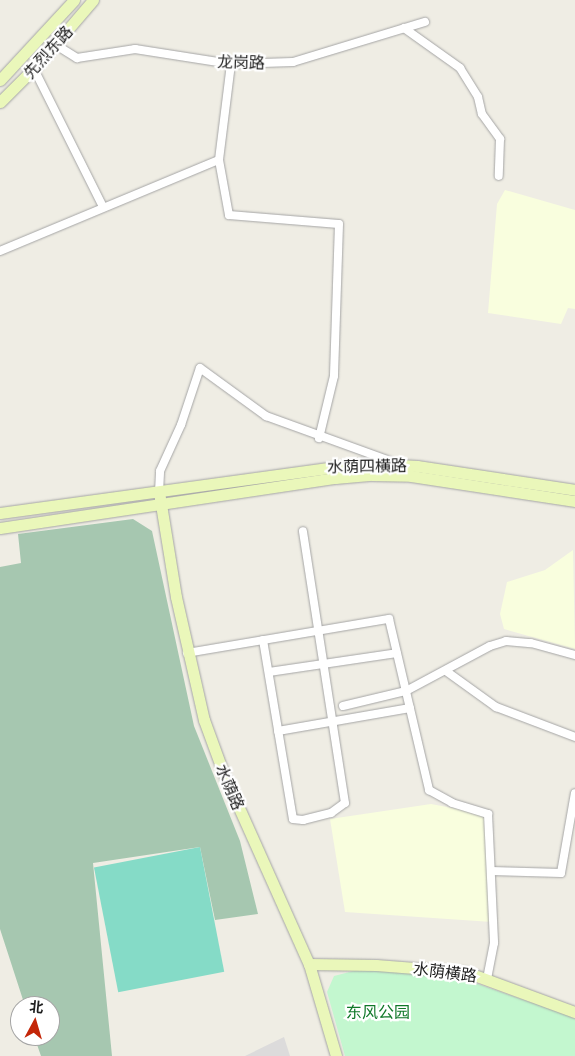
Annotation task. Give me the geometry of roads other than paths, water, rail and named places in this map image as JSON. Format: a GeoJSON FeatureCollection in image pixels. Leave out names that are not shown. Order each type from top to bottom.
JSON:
{"type":"FeatureCollection","features":[{"type":"Feature","properties":{"kind":"main road","name":"先烈东路"},"geometry":{"type":"LineString","coordinates":[[0,81],[74,0]]}},
{"type":"Feature","properties":{"kind":"main road","name":"先烈东路"},"geometry":{"type":"LineString","coordinates":[[0,102],[56,45],[93,0]]}},
{"type":"Feature","properties":{"kind":"main road"},"geometry":{"type":"LineString","coordinates":[[0,81],[10,93]]}},
{"type":"Feature","properties":{"kind":"main road","name":"水荫四横路"},"geometry":{"type":"LineString","coordinates":[[160,492],[336,464],[396,463],[575,490]]}},
{"type":"Feature","properties":{"kind":"main road","name":"水荫四横路"},"geometry":{"type":"LineString","coordinates":[[161,506],[335,478],[372,476],[411,476],[575,501]]}},
{"type":"Feature","properties":{"kind":"main road"},"geometry":{"type":"LineString","coordinates":[[0,513],[160,492]]}},
{"type":"Feature","properties":{"kind":"main road","name":"水荫路"},"geometry":{"type":"LineString","coordinates":[[160,492],[187,653],[198,700],[223,772],[309,964],[336,1056]]}},
{"type":"Feature","properties":{"kind":"main road"},"geometry":{"type":"LineString","coordinates":[[0,528],[161,506]]}},
{"type":"Feature","properties":{"kind":"main road","name":"水荫横路"},"geometry":{"type":"LineString","coordinates":[[309,964],[423,968],[487,978],[575,1012]]}},
{"type":"Feature","properties":{"kind":"street","name":"龙岗路"},"geometry":{"type":"LineString","coordinates":[[56,45],[77,58],[134,49],[231,64],[293,62],[425,22]]}},
{"type":"Feature","properties":{"kind":"street"},"geometry":{"type":"LineString","coordinates":[[404,28],[460,68],[478,97],[482,114],[500,139],[500,176]]}},
{"type":"Feature","properties":{"kind":"street"},"geometry":{"type":"LineString","coordinates":[[231,64],[219,160],[229,215],[338,224],[334,376],[319,438]]}},
{"type":"Feature","properties":{"kind":"street"},"geometry":{"type":"LineString","coordinates":[[34,69],[103,207]]}},
{"type":"Feature","properties":{"kind":"street"},"geometry":{"type":"LineString","coordinates":[[0,250],[219,160]]}},
{"type":"Feature","properties":{"kind":"street"},"geometry":{"type":"LineString","coordinates":[[160,492],[160,471],[181,425],[200,368],[266,416],[319,438],[396,463]]}},
{"type":"Feature","properties":{"kind":"street"},"geometry":{"type":"LineString","coordinates":[[264,640],[293,819],[303,820],[331,813],[345,803],[303,531]]}},
{"type":"Feature","properties":{"kind":"street"},"geometry":{"type":"LineString","coordinates":[[187,653],[389,619],[429,790],[452,803],[488,814],[494,944],[487,978]]}},
{"type":"Feature","properties":{"kind":"street"},"geometry":{"type":"LineString","coordinates":[[343,706],[406,692],[490,646],[506,641],[531,643],[575,655]]}},
{"type":"Feature","properties":{"kind":"street"},"geometry":{"type":"LineString","coordinates":[[269,672],[397,653]]}},
{"type":"Feature","properties":{"kind":"street"},"geometry":{"type":"LineString","coordinates":[[446,671],[496,707],[575,737]]}},
{"type":"Feature","properties":{"kind":"street"},"geometry":{"type":"LineString","coordinates":[[278,731],[410,708]]}},
{"type":"Feature","properties":{"kind":"street"},"geometry":{"type":"LineString","coordinates":[[491,871],[561,873],[575,793]]}},
{"type":"Feature","properties":{"kind":"park label","name":"东风公园"},"geometry":{"type":"Point","coordinates":[378,1012]}}]}
